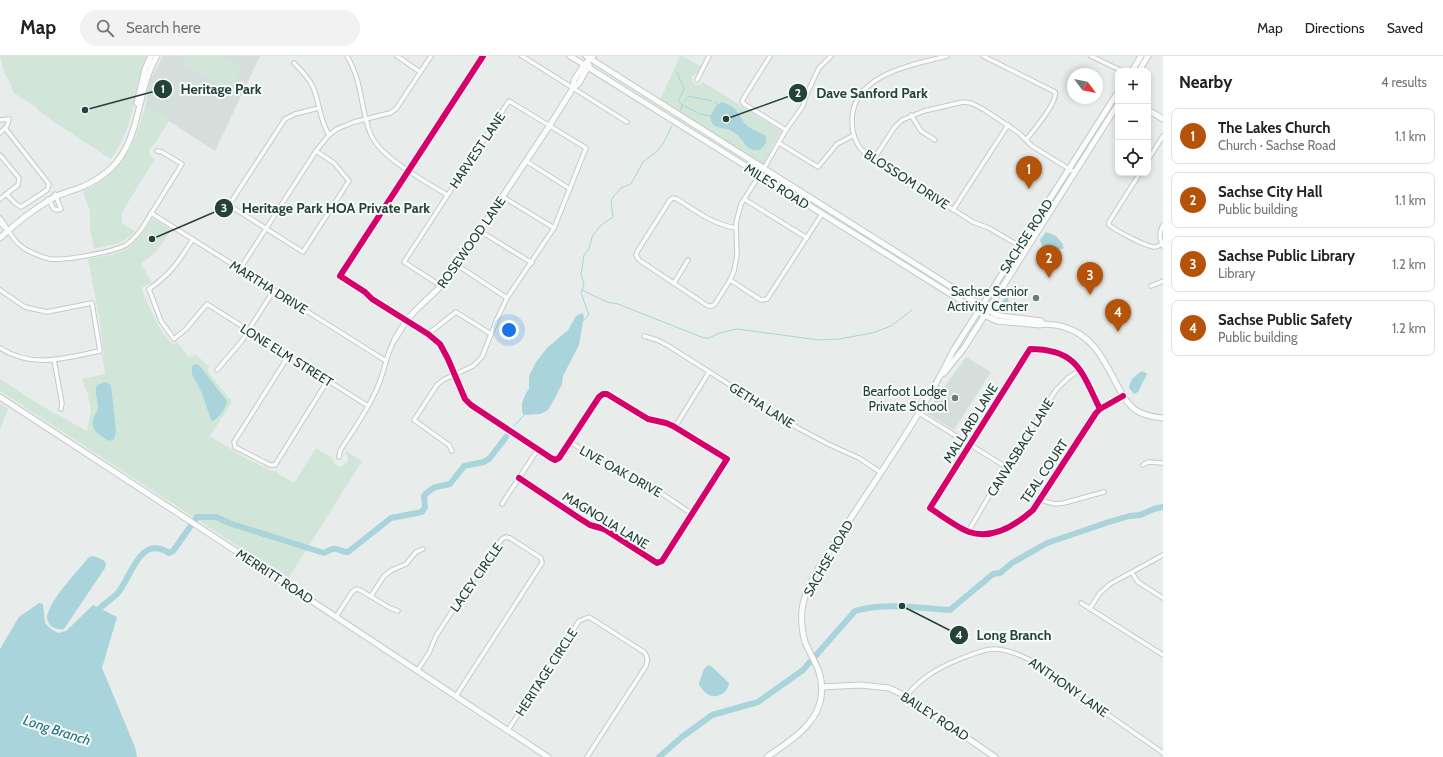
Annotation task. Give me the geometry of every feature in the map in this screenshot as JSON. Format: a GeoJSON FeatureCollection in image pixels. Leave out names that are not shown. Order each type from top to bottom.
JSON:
{"type":"FeatureCollection","features":[{"type":"Feature","properties":{"kind":"main road"},"geometry":{"type":"LineString","coordinates":[[0,234],[55,195],[92,179],[109,165],[120,152],[130,131],[145,69],[150,56]]}},
{"type":"Feature","properties":{"kind":"main road"},"geometry":{"type":"LineString","coordinates":[[55,195],[96,180],[123,154],[133,132],[149,72],[157,56]]}},
{"type":"Feature","properties":{"kind":"main road","name":"MILES ROAD"},"geometry":{"type":"LineString","coordinates":[[570,56],[978,312],[997,321],[1043,324]]}},
{"type":"Feature","properties":{"kind":"main road"},"geometry":{"type":"LineString","coordinates":[[1134,68],[1141,56]]}},
{"type":"Feature","properties":{"kind":"main road"},"geometry":{"type":"LineString","coordinates":[[1141,68],[1148,56]]}},
{"type":"Feature","properties":{"kind":"main road","name":"MILES ROAD"},"geometry":{"type":"LineString","coordinates":[[590,57],[982,306],[1001,316],[1041,321],[1043,324]]}},
{"type":"Feature","properties":{"kind":"main road","name":"ROSEWOOD LANE"},"geometry":{"type":"LineString","coordinates":[[395,339],[406,321],[441,286],[458,265],[550,125],[573,88],[574,80],[586,66],[590,57]]}},
{"type":"Feature","properties":{"kind":"main road","name":"SACHSE ROAD"},"geometry":{"type":"LineString","coordinates":[[767,757],[802,731],[809,724],[819,708],[822,687],[818,670],[805,641],[802,622],[805,596],[810,585],[880,472],[919,413],[938,381],[953,351],[1115,97]]}},
{"type":"Feature","properties":{"kind":"main road","name":"SACHSE ROAD"},"geometry":{"type":"LineString","coordinates":[[938,381],[964,348],[1025,249],[1115,109]]}},
{"type":"Feature","properties":{"kind":"main road"},"geometry":{"type":"LineString","coordinates":[[1151,112],[1163,120]]}},
{"type":"Feature","properties":{"kind":"main road"},"geometry":{"type":"LineString","coordinates":[[687,129],[692,122]]}},
{"type":"Feature","properties":{"kind":"main road"},"geometry":{"type":"LineString","coordinates":[[0,238],[7,229]]}},
{"type":"Feature","properties":{"kind":"main road"},"geometry":{"type":"LineString","coordinates":[[866,242],[871,235]]}},
{"type":"Feature","properties":{"kind":"main road"},"geometry":{"type":"LineString","coordinates":[[1043,324],[1070,329],[1087,339],[1095,346],[1107,364],[1123,396],[1132,407],[1141,413],[1163,418]]}},
{"type":"Feature","properties":{"kind":"main road","name":"MERRITT ROAD"},"geometry":{"type":"LineString","coordinates":[[0,397],[196,524],[548,757]]}},
{"type":"Feature","properties":{"kind":"main road","name":"BAILEY ROAD"},"geometry":{"type":"LineString","coordinates":[[822,687],[860,685],[889,688],[906,696],[995,757]]}},
{"type":"Feature","properties":{"kind":"street"},"geometry":{"type":"LineString","coordinates":[[347,56],[356,72],[366,119],[376,145],[385,155],[447,195]]}},
{"type":"Feature","properties":{"kind":"street"},"geometry":{"type":"LineString","coordinates":[[397,56],[420,72]]}},
{"type":"Feature","properties":{"kind":"street"},"geometry":{"type":"LineString","coordinates":[[240,269],[316,151],[329,135],[346,124],[396,109],[431,56]]}},
{"type":"Feature","properties":{"kind":"street"},"geometry":{"type":"LineString","coordinates":[[483,56],[340,276],[365,292],[372,299],[428,334],[440,344],[465,399],[471,405],[555,460],[559,458],[603,394],[607,394],[648,419],[666,423],[675,427],[709,372]]}},
{"type":"Feature","properties":{"kind":"street"},"geometry":{"type":"LineString","coordinates":[[523,56],[627,122]]}},
{"type":"Feature","properties":{"kind":"street"},"geometry":{"type":"LineString","coordinates":[[697,80],[710,56]]}},
{"type":"Feature","properties":{"kind":"street"},"geometry":{"type":"LineString","coordinates":[[770,56],[742,100],[744,104],[786,130]]}},
{"type":"Feature","properties":{"kind":"street"},"geometry":{"type":"LineString","coordinates":[[736,228],[723,226],[714,222],[677,198],[673,198],[670,200],[636,255],[639,260],[708,306],[715,304],[734,271],[737,255],[736,228],[738,213],[744,199],[786,130],[803,106],[811,83],[817,73],[831,56]]}},
{"type":"Feature","properties":{"kind":"street","name":"BLOSSOM DRIVE"},"geometry":{"type":"LineString","coordinates":[[947,56],[900,68],[887,73],[864,90],[854,109],[852,117],[854,135],[858,146],[874,159],[953,210],[973,222],[989,228],[1025,249]]}},
{"type":"Feature","properties":{"kind":"street"},"geometry":{"type":"LineString","coordinates":[[983,56],[1055,92],[1056,98],[1026,140]]}},
{"type":"Feature","properties":{"kind":"street"},"geometry":{"type":"LineString","coordinates":[[1091,56],[1116,68]]}},
{"type":"Feature","properties":{"kind":"street"},"geometry":{"type":"LineString","coordinates":[[294,63],[301,70],[313,88],[323,125],[329,135]]}},
{"type":"Feature","properties":{"kind":"street","name":"HARVEST LANE"},"geometry":{"type":"LineString","coordinates":[[441,286],[404,262],[509,101],[550,125]]}},
{"type":"Feature","properties":{"kind":"street"},"geometry":{"type":"LineString","coordinates":[[874,159],[894,128],[902,120],[911,115],[963,102],[971,103],[983,109],[1019,132],[1032,146],[1074,172]]}},
{"type":"Feature","properties":{"kind":"street"},"geometry":{"type":"LineString","coordinates":[[316,151],[334,163],[349,181],[303,252],[229,205],[285,119],[295,114],[319,108]]}},
{"type":"Feature","properties":{"kind":"street"},"geometry":{"type":"LineString","coordinates":[[911,115],[921,131],[935,140]]}},
{"type":"Feature","properties":{"kind":"street"},"geometry":{"type":"LineString","coordinates":[[0,120],[9,119],[5,128],[0,133]]}},
{"type":"Feature","properties":{"kind":"street"},"geometry":{"type":"LineString","coordinates":[[452,451],[449,445],[414,420],[437,385],[443,380],[473,366],[482,357],[507,298],[532,263],[554,228],[586,148],[550,125]]}},
{"type":"Feature","properties":{"kind":"street"},"geometry":{"type":"LineString","coordinates":[[953,210],[1008,125]]}},
{"type":"Feature","properties":{"kind":"street"},"geometry":{"type":"LineString","coordinates":[[5,128],[48,182],[49,186],[47,190],[21,207],[6,194]]}},
{"type":"Feature","properties":{"kind":"street"},"geometry":{"type":"LineString","coordinates":[[779,143],[818,167],[838,144],[854,135]]}},
{"type":"Feature","properties":{"kind":"street"},"geometry":{"type":"LineString","coordinates":[[1151,155],[1163,136]]}},
{"type":"Feature","properties":{"kind":"street"},"geometry":{"type":"LineString","coordinates":[[0,218],[14,239],[23,248],[37,255],[51,259],[62,259],[112,250],[124,246],[133,239],[182,164],[162,152],[157,151]]}},
{"type":"Feature","properties":{"kind":"street"},"geometry":{"type":"LineString","coordinates":[[0,155],[19,178],[18,185],[0,199]]}},
{"type":"Feature","properties":{"kind":"street"},"geometry":{"type":"LineString","coordinates":[[526,161],[570,189]]}},
{"type":"Feature","properties":{"kind":"street"},"geometry":{"type":"LineString","coordinates":[[1138,176],[1109,222],[1109,225],[1117,231],[1150,246],[1156,247],[1162,245],[1160,233],[1163,225]]}},
{"type":"Feature","properties":{"kind":"street"},"geometry":{"type":"LineString","coordinates":[[48,200],[54,209],[60,209],[55,195]]}},
{"type":"Feature","properties":{"kind":"street"},"geometry":{"type":"LineString","coordinates":[[503,196],[554,228]]}},
{"type":"Feature","properties":{"kind":"street"},"geometry":{"type":"LineString","coordinates":[[744,199],[807,238]]}},
{"type":"Feature","properties":{"kind":"street","name":"MARTHA DRIVE"},"geometry":{"type":"LineString","coordinates":[[151,213],[386,361]]}},
{"type":"Feature","properties":{"kind":"street"},"geometry":{"type":"LineString","coordinates":[[730,280],[761,300],[767,299],[822,214]]}},
{"type":"Feature","properties":{"kind":"street"},"geometry":{"type":"LineString","coordinates":[[0,223],[7,229]]}},
{"type":"Feature","properties":{"kind":"street"},"geometry":{"type":"LineString","coordinates":[[480,231],[532,263]]}},
{"type":"Feature","properties":{"kind":"street","name":"LONE ELM STREET"},"geometry":{"type":"LineString","coordinates":[[193,239],[173,270],[149,289],[161,321],[174,339],[186,329],[207,304],[368,406]]}},
{"type":"Feature","properties":{"kind":"street"},"geometry":{"type":"LineString","coordinates":[[674,283],[688,260]]}},
{"type":"Feature","properties":{"kind":"street"},"geometry":{"type":"LineString","coordinates":[[458,265],[507,298]]}},
{"type":"Feature","properties":{"kind":"street"},"geometry":{"type":"LineString","coordinates":[[1151,286],[1163,281]]}},
{"type":"Feature","properties":{"kind":"street"},"geometry":{"type":"LineString","coordinates":[[0,290],[25,307],[47,312],[92,303],[100,351],[54,360],[40,361],[20,358],[0,348]]}},
{"type":"Feature","properties":{"kind":"street"},"geometry":{"type":"LineString","coordinates":[[217,370],[241,342],[274,290]]}},
{"type":"Feature","properties":{"kind":"street"},"geometry":{"type":"LineString","coordinates":[[428,334],[456,312],[491,334]]}},
{"type":"Feature","properties":{"kind":"street","name":"GETHA LANE"},"geometry":{"type":"LineString","coordinates":[[644,336],[667,345],[798,428],[859,458],[880,472]]}},
{"type":"Feature","properties":{"kind":"street","name":"ROSEWOOD LANE"},"geometry":{"type":"LineString","coordinates":[[339,457],[340,451],[368,406],[378,386],[395,339]]}},
{"type":"Feature","properties":{"kind":"street","name":"MALLARD LANE"},"geometry":{"type":"LineString","coordinates":[[930,508],[1030,349],[1061,354],[1072,360],[1080,370]]}},
{"type":"Feature","properties":{"kind":"street"},"geometry":{"type":"LineString","coordinates":[[289,355],[234,442],[235,447],[273,466],[275,465],[328,380]]}},
{"type":"Feature","properties":{"kind":"street"},"geometry":{"type":"LineString","coordinates":[[54,360],[62,409]]}},
{"type":"Feature","properties":{"kind":"street"},"geometry":{"type":"LineString","coordinates":[[1080,370],[1100,409]]}},
{"type":"Feature","properties":{"kind":"street","name":"CANVASBACK LANE"},"geometry":{"type":"LineString","coordinates":[[968,532],[1006,467],[1056,390],[1068,378],[1080,370]]}},
{"type":"Feature","properties":{"kind":"street","name":"TEAL COURT"},"geometry":{"type":"LineString","coordinates":[[930,508],[968,532],[978,534],[998,532],[1033,510],[1089,423],[1100,409],[1123,396]]}},
{"type":"Feature","properties":{"kind":"street"},"geometry":{"type":"LineString","coordinates":[[919,413],[1006,467]]}},
{"type":"Feature","properties":{"kind":"street","name":"MAGNOLIA LANE"},"geometry":{"type":"LineString","coordinates":[[519,478],[579,518],[608,531],[658,563],[662,561],[727,459],[675,427]]}},
{"type":"Feature","properties":{"kind":"street","name":"LIVE OAK DRIVE"},"geometry":{"type":"LineString","coordinates":[[570,442],[614,470],[642,480],[692,514]]}},
{"type":"Feature","properties":{"kind":"street"},"geometry":{"type":"LineString","coordinates":[[502,504],[538,449]]}},
{"type":"Feature","properties":{"kind":"street"},"geometry":{"type":"LineString","coordinates":[[1143,465],[1148,462],[1163,463]]}},
{"type":"Feature","properties":{"kind":"street"},"geometry":{"type":"LineString","coordinates":[[1040,500],[1059,504],[1104,492]]}},
{"type":"Feature","properties":{"kind":"street","name":"LACEY CIRCLE"},"geometry":{"type":"LineString","coordinates":[[417,671],[429,653],[436,636],[486,559],[504,538],[508,537],[541,558],[542,562],[456,696]]}},
{"type":"Feature","properties":{"kind":"street"},"geometry":{"type":"LineString","coordinates":[[371,596],[384,576],[392,570],[406,564],[416,552],[423,549]]}},
{"type":"Feature","properties":{"kind":"street"},"geometry":{"type":"LineString","coordinates":[[1090,608],[1100,593],[1108,586],[1163,556]]}},
{"type":"Feature","properties":{"kind":"street"},"geometry":{"type":"LineString","coordinates":[[1132,572],[1138,582],[1163,598]]}},
{"type":"Feature","properties":{"kind":"street"},"geometry":{"type":"LineString","coordinates":[[336,617],[353,590],[360,590],[390,608],[398,611]]}},
{"type":"Feature","properties":{"kind":"street"},"geometry":{"type":"LineString","coordinates":[[1081,603],[1163,655]]}},
{"type":"Feature","properties":{"kind":"street","name":"HERITAGE CIRCLE"},"geometry":{"type":"LineString","coordinates":[[508,730],[579,621],[589,617],[644,652],[648,657],[648,661],[587,757]]}},
{"type":"Feature","properties":{"kind":"street","name":"ANTHONY LANE"},"geometry":{"type":"LineString","coordinates":[[906,696],[929,674],[957,661],[983,650],[994,648],[1008,650],[1027,658],[1050,673],[1163,753]]}},
{"type":"Feature","properties":{"kind":"shaded area"},"geometry":{"type":"Polygon","coordinates":[[[163,56],[260,56],[215,151],[145,106],[150,80],[163,56]]]}},
{"type":"Feature","properties":{"kind":"shaded area","name":"Bearfoot Lodge Private School"},"geometry":{"type":"Polygon","coordinates":[[[966,357],[991,372],[954,430],[926,413],[966,357]]]}},
{"type":"Feature","properties":{"kind":"green space"},"geometry":{"type":"Polygon","coordinates":[[[0,56],[147,56],[143,64],[125,135],[111,159],[57,124],[41,113],[36,107],[12,91],[11,84],[4,72],[0,56]]]}},
{"type":"Feature","properties":{"kind":"green space"},"geometry":{"type":"Polygon","coordinates":[[[185,56],[222,56],[243,69],[230,91],[181,64],[185,56]]]}},
{"type":"Feature","properties":{"kind":"green space"},"geometry":{"type":"Polygon","coordinates":[[[680,56],[683,56],[701,67],[698,73],[692,76],[694,84],[699,85],[703,82],[781,131],[763,165],[660,100],[680,56]]]}},
{"type":"Feature","properties":{"kind":"green space"},"geometry":{"type":"Polygon","coordinates":[[[146,105],[169,121],[156,142],[149,149],[150,155],[155,159],[122,212],[122,223],[135,231],[127,239],[94,249],[90,229],[90,211],[83,192],[97,184],[118,166],[137,133],[146,105]]]}},
{"type":"Feature","properties":{"kind":"green space"},"geometry":{"type":"Polygon","coordinates":[[[152,219],[171,230],[158,250],[141,264],[152,282],[141,288],[155,319],[169,341],[174,344],[177,342],[189,358],[195,354],[209,366],[208,372],[232,402],[210,436],[242,456],[272,471],[275,471],[294,483],[316,448],[331,457],[335,465],[340,467],[346,464],[348,460],[345,450],[362,461],[288,579],[0,391],[0,379],[40,405],[87,431],[91,411],[88,395],[82,379],[105,374],[99,317],[88,259],[111,255],[126,249],[139,238],[152,219]]]}},
{"type":"Feature","properties":{"kind":"green space"},"geometry":{"type":"Polygon","coordinates":[[[0,403],[8,409],[0,429],[0,403]]]}},
{"type":"Feature","properties":{"kind":"water"},"geometry":{"type":"Polygon","coordinates":[[[722,102],[733,107],[745,124],[753,130],[766,136],[766,143],[760,150],[751,149],[733,131],[716,126],[712,123],[710,116],[717,105],[722,102]]]}},
{"type":"Feature","properties":{"kind":"water"},"geometry":{"type":"Polygon","coordinates":[[[1046,232],[1056,236],[1065,248],[1049,252],[1044,251],[1040,240],[1046,232]]]}},
{"type":"Feature","properties":{"kind":"water"},"geometry":{"type":"Polygon","coordinates":[[[1008,295],[1009,308],[1006,310],[1001,308],[1001,303],[1008,295]]]}},
{"type":"Feature","properties":{"kind":"water"},"geometry":{"type":"Polygon","coordinates":[[[582,313],[584,316],[579,345],[563,376],[562,384],[555,398],[548,410],[540,414],[524,415],[522,412],[522,403],[529,389],[529,376],[536,362],[547,348],[568,330],[576,316],[582,313]]]}},
{"type":"Feature","properties":{"kind":"water"},"geometry":{"type":"Polygon","coordinates":[[[196,364],[199,365],[227,401],[218,418],[213,421],[211,420],[202,393],[192,374],[192,366],[196,364]]]}},
{"type":"Feature","properties":{"kind":"water"},"geometry":{"type":"Polygon","coordinates":[[[1142,371],[1147,374],[1138,392],[1134,394],[1129,388],[1130,382],[1142,371]]]}},
{"type":"Feature","properties":{"kind":"water"},"geometry":{"type":"Polygon","coordinates":[[[106,382],[111,385],[116,431],[114,439],[109,441],[97,433],[93,424],[98,409],[96,391],[97,385],[106,382]]]}},
{"type":"Feature","properties":{"kind":"water"},"geometry":{"type":"Polygon","coordinates":[[[94,556],[106,563],[105,568],[64,629],[53,627],[49,624],[47,614],[55,599],[89,557],[94,556]]]}},
{"type":"Feature","properties":{"kind":"water"},"geometry":{"type":"Polygon","coordinates":[[[39,603],[43,604],[45,623],[58,633],[66,631],[93,605],[117,617],[102,668],[135,747],[137,757],[0,757],[0,649],[19,617],[39,603]]]}},
{"type":"Feature","properties":{"kind":"water"},"geometry":{"type":"Polygon","coordinates":[[[708,665],[729,683],[726,691],[721,695],[710,696],[699,685],[704,669],[708,665]]]}},
{"type":"Feature","properties":{"kind":"waterway"},"geometry":{"type":"LineString","coordinates":[[677,73],[684,89],[678,101],[682,105]]}},
{"type":"Feature","properties":{"kind":"waterway"},"geometry":{"type":"LineString","coordinates":[[685,101],[689,96],[712,101]]}},
{"type":"Feature","properties":{"kind":"waterway"},"geometry":{"type":"LineString","coordinates":[[681,110],[682,105],[700,114],[710,116]]}},
{"type":"Feature","properties":{"kind":"waterway"},"geometry":{"type":"LineString","coordinates":[[582,290],[584,284],[581,274],[584,255],[589,249],[592,237],[600,226],[613,217],[611,201],[613,197],[621,188],[631,184],[643,162],[663,144],[672,126]]}},
{"type":"Feature","properties":{"kind":"waterway"},"geometry":{"type":"LineString","coordinates":[[583,321],[589,315],[581,293],[582,290],[607,302],[618,304],[704,338],[709,338],[719,333],[737,329],[819,340],[839,339],[872,333],[891,326],[912,310]]}},
{"type":"Feature","properties":{"kind":"waterway"},"geometry":{"type":"LineString","coordinates":[[514,426],[524,415]]}},
{"type":"Feature","properties":{"kind":"waterway"},"geometry":{"type":"LineString","coordinates":[[94,615],[102,606],[117,594],[137,560],[143,553],[150,549],[159,549],[169,553],[173,551],[197,517],[216,517],[229,523],[324,553],[333,549],[348,552],[391,518],[422,512],[425,507],[424,496],[427,492],[436,487],[450,484],[464,466],[484,462],[490,458],[506,437]]}},
{"type":"Feature","properties":{"kind":"waterway","name":"Long Branch"},"geometry":{"type":"LineString","coordinates":[[659,757],[682,737],[712,715],[758,702],[803,670],[855,611],[866,608],[890,606],[950,610],[993,574],[1000,573],[1012,563],[1047,543],[1109,522],[1129,516],[1140,515],[1163,507]]}},
{"type":"Feature","properties":{"kind":"cycle path"},"geometry":{"type":"LineString","coordinates":[[483,56],[340,276],[365,292],[372,299],[428,334],[440,344],[465,399],[471,405],[555,460],[559,458],[599,397],[603,394],[607,394],[648,419],[673,426],[727,459],[662,561],[657,563],[604,529],[590,525],[519,478]]}},
{"type":"Feature","properties":{"kind":"cycle path"},"geometry":{"type":"LineString","coordinates":[[1100,409],[1083,374],[1068,358],[1059,353],[1030,349],[930,508],[960,528],[969,532],[978,534],[995,533],[1011,526],[1033,510],[1096,413],[1100,409],[1123,396]]}},
{"type":"Feature","properties":{"kind":"place","name":"Heritage Park"},"geometry":{"type":"Point","coordinates":[85,110]}},
{"type":"Feature","properties":{"kind":"place","name":"Dave Sanford Park"},"geometry":{"type":"Point","coordinates":[726,119]}},
{"type":"Feature","properties":{"kind":"place","name":"The Lakes Church"},"geometry":{"type":"Point","coordinates":[1029,189]}},
{"type":"Feature","properties":{"kind":"place","name":"Heritage Park HOA Private Park"},"geometry":{"type":"Point","coordinates":[152,239]}},
{"type":"Feature","properties":{"kind":"place","name":"Sachse City Hall"},"geometry":{"type":"Point","coordinates":[1049,278]}},
{"type":"Feature","properties":{"kind":"place","name":"Sachse Public Library"},"geometry":{"type":"Point","coordinates":[1090,295]}},
{"type":"Feature","properties":{"kind":"place","name":"Sachse Senior Activity Center"},"geometry":{"type":"Point","coordinates":[1036,298]}},
{"type":"Feature","properties":{"kind":"place","name":"Sachse Public Safety"},"geometry":{"type":"Point","coordinates":[1118,332]}},
{"type":"Feature","properties":{"kind":"place","name":"Bearfoot Lodge Private School"},"geometry":{"type":"Point","coordinates":[955,398]}},
{"type":"Feature","properties":{"kind":"place","name":"Long Branch"},"geometry":{"type":"Point","coordinates":[902,606]}}]}
